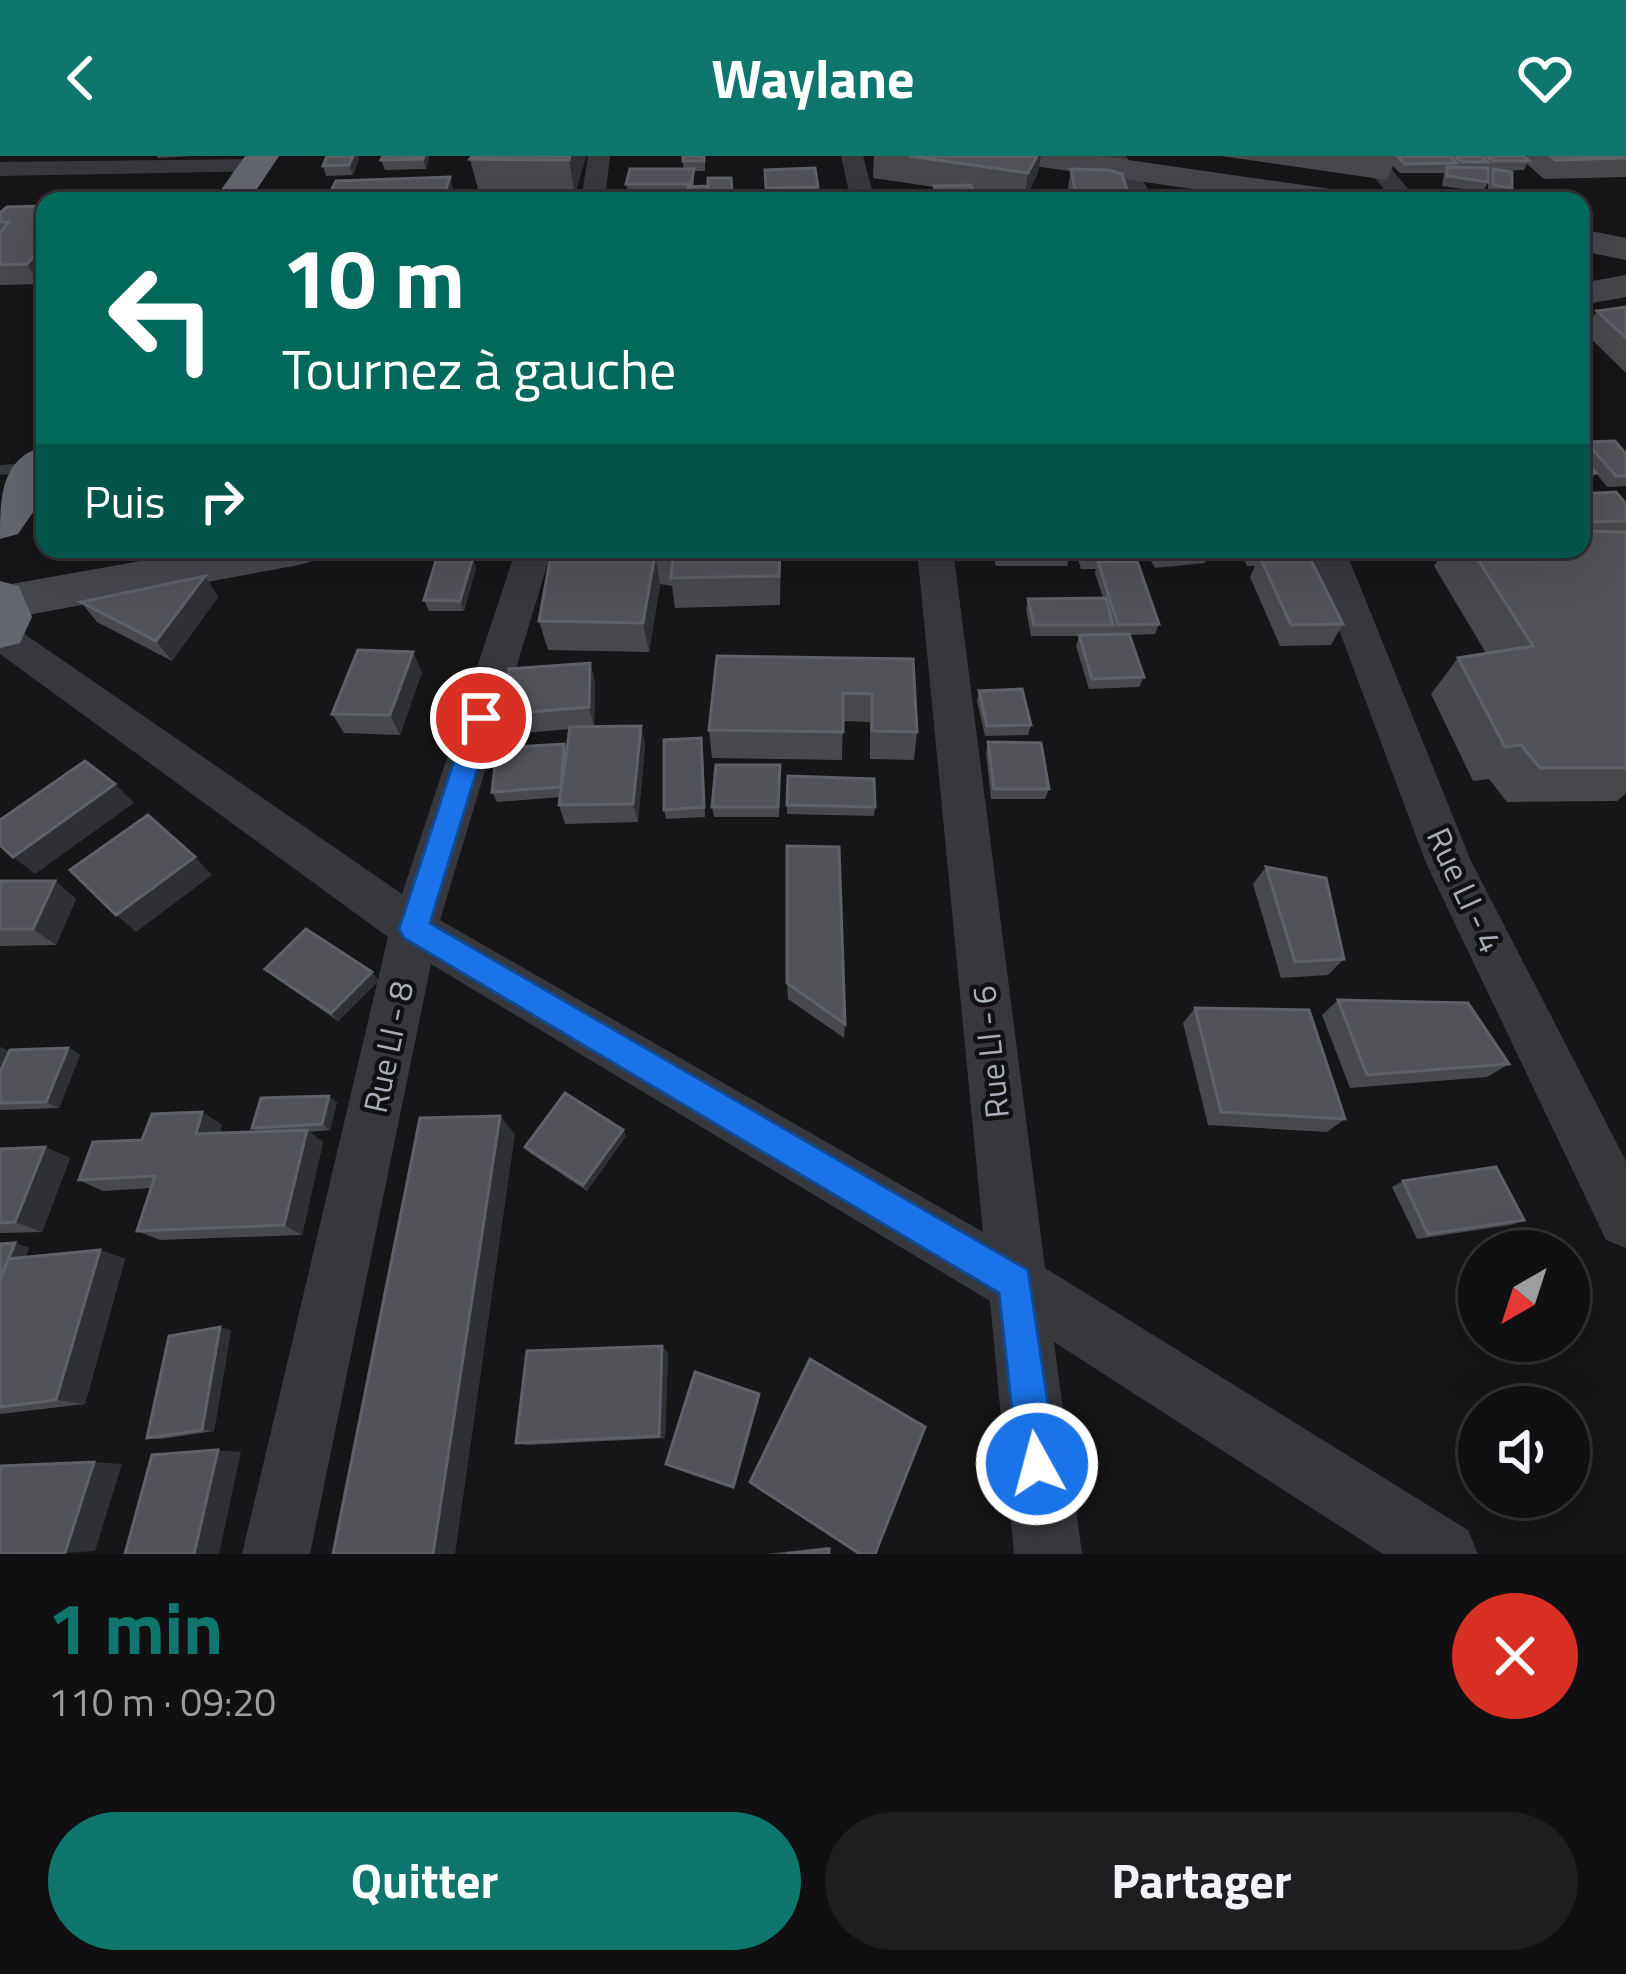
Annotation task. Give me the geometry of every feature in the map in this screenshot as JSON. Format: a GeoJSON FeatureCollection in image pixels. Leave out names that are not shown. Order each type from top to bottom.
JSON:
{"type":"FeatureCollection","features":[{"type":"Feature","properties":{"kind":"highway"},"geometry":{"type":"LineString","coordinates":[[237,192],[259,161]]}},
{"type":"Feature","properties":{"kind":"highway"},"geometry":{"type":"LineString","coordinates":[[0,523],[28,466]]}},
{"type":"Feature","properties":{"kind":"main road"},"geometry":{"type":"LineString","coordinates":[[1034,156],[1119,163],[1291,192]]}},
{"type":"Feature","properties":{"kind":"main road"},"geometry":{"type":"LineString","coordinates":[[1590,228],[1626,231]]}},
{"type":"Feature","properties":{"kind":"main road"},"geometry":{"type":"LineString","coordinates":[[1590,242],[1626,249]]}},
{"type":"Feature","properties":{"kind":"main road"},"geometry":{"type":"LineString","coordinates":[[1,616],[259,558]]}},
{"type":"Feature","properties":{"kind":"street"},"geometry":{"type":"LineString","coordinates":[[594,192],[599,156]]}},
{"type":"Feature","properties":{"kind":"street"},"geometry":{"type":"LineString","coordinates":[[852,156],[861,192]]}},
{"type":"Feature","properties":{"kind":"street"},"geometry":{"type":"LineString","coordinates":[[1369,156],[1399,192]]}},
{"type":"Feature","properties":{"kind":"street"},"geometry":{"type":"LineString","coordinates":[[0,170],[259,161]]}},
{"type":"Feature","properties":{"kind":"street"},"geometry":{"type":"LineString","coordinates":[[1119,163],[1138,192]]}},
{"type":"Feature","properties":{"kind":"street","name":"Rue LI - 8"},"geometry":{"type":"LineString","coordinates":[[276,1554],[414,929],[531,558]]}},
{"type":"Feature","properties":{"kind":"street","name":"Rue LI - 6"},"geometry":{"type":"LineString","coordinates":[[936,558],[1048,1554]]}},
{"type":"Feature","properties":{"kind":"street","name":"Rue LI - 4"},"geometry":{"type":"LineString","coordinates":[[1330,558],[1449,863],[1626,1220]]}},
{"type":"Feature","properties":{"kind":"street"},"geometry":{"type":"LineString","coordinates":[[1,616],[414,929],[1015,1283],[1444,1554]]}},
{"type":"Feature","properties":{"kind":"building"},"geometry":{"type":"Polygon","coordinates":[[[327,156],[353,156],[349,165],[323,166],[327,156]]]}},
{"type":"Feature","properties":{"kind":"building"},"geometry":{"type":"Polygon","coordinates":[[[383,156],[424,156],[381,160],[383,156]]]}},
{"type":"Feature","properties":{"kind":"building"},"geometry":{"type":"Polygon","coordinates":[[[570,156],[569,160],[470,159],[570,156]]]}},
{"type":"Feature","properties":{"kind":"building"},"geometry":{"type":"Polygon","coordinates":[[[683,156],[704,156],[704,161],[683,161],[683,156]]]}},
{"type":"Feature","properties":{"kind":"building"},"geometry":{"type":"Polygon","coordinates":[[[909,156],[1037,156],[1028,173],[909,156]]]}},
{"type":"Feature","properties":{"kind":"building"},"geometry":{"type":"Polygon","coordinates":[[[1397,156],[1450,156],[1457,163],[1405,164],[1397,156]]]}},
{"type":"Feature","properties":{"kind":"building"},"geometry":{"type":"Polygon","coordinates":[[[1455,156],[1481,156],[1488,162],[1462,162],[1455,156]]]}},
{"type":"Feature","properties":{"kind":"building"},"geometry":{"type":"Polygon","coordinates":[[[1487,156],[1524,156],[1529,161],[1493,161],[1487,156]]]}},
{"type":"Feature","properties":{"kind":"building"},"geometry":{"type":"Polygon","coordinates":[[[1551,156],[1626,156],[1626,158],[1555,160],[1551,156]]]}},
{"type":"Feature","properties":{"kind":"building"},"geometry":{"type":"Polygon","coordinates":[[[1447,167],[1488,168],[1488,182],[1447,176],[1447,167]]]}},
{"type":"Feature","properties":{"kind":"building"},"geometry":{"type":"Polygon","coordinates":[[[815,168],[818,187],[766,188],[765,170],[815,168]]]}},
{"type":"Feature","properties":{"kind":"building"},"geometry":{"type":"Polygon","coordinates":[[[630,169],[694,169],[691,184],[626,184],[630,169]]]}},
{"type":"Feature","properties":{"kind":"building"},"geometry":{"type":"Polygon","coordinates":[[[1071,169],[1122,174],[1128,192],[1078,192],[1071,169]]]}},
{"type":"Feature","properties":{"kind":"building"},"geometry":{"type":"Polygon","coordinates":[[[1493,169],[1512,172],[1512,188],[1493,185],[1493,169]]]}},
{"type":"Feature","properties":{"kind":"building"},"geometry":{"type":"Polygon","coordinates":[[[450,177],[445,192],[330,192],[336,181],[450,177]]]}},
{"type":"Feature","properties":{"kind":"building"},"geometry":{"type":"Polygon","coordinates":[[[708,178],[731,178],[732,190],[708,191],[708,178]]]}},
{"type":"Feature","properties":{"kind":"building"},"geometry":{"type":"Polygon","coordinates":[[[971,185],[974,192],[936,192],[934,186],[971,185]]]}},
{"type":"Feature","properties":{"kind":"building"},"geometry":{"type":"Polygon","coordinates":[[[706,186],[708,192],[689,192],[688,187],[706,186]]]}},
{"type":"Feature","properties":{"kind":"building"},"geometry":{"type":"Polygon","coordinates":[[[36,206],[36,254],[27,264],[0,265],[0,232],[9,222],[0,222],[0,213],[7,207],[36,206]]]}},
{"type":"Feature","properties":{"kind":"building"},"geometry":{"type":"Polygon","coordinates":[[[1626,307],[1626,338],[1597,311],[1626,307]]]}},
{"type":"Feature","properties":{"kind":"building"},"geometry":{"type":"Polygon","coordinates":[[[1615,441],[1626,454],[1626,476],[1616,476],[1590,442],[1615,441]]]}},
{"type":"Feature","properties":{"kind":"building"},"geometry":{"type":"Polygon","coordinates":[[[1616,492],[1626,504],[1626,521],[1590,522],[1590,493],[1616,492]]]}},
{"type":"Feature","properties":{"kind":"building"},"geometry":{"type":"Polygon","coordinates":[[[1590,531],[1626,532],[1626,768],[1540,768],[1521,745],[1505,747],[1458,658],[1533,646],[1477,558],[1590,558],[1590,531]]]}},
{"type":"Feature","properties":{"kind":"building"},"geometry":{"type":"Polygon","coordinates":[[[437,558],[473,558],[460,601],[424,600],[437,558]]]}},
{"type":"Feature","properties":{"kind":"building"},"geometry":{"type":"Polygon","coordinates":[[[550,558],[654,558],[643,623],[539,621],[550,558]]]}},
{"type":"Feature","properties":{"kind":"building"},"geometry":{"type":"Polygon","coordinates":[[[673,558],[780,558],[779,576],[671,578],[673,558]]]}},
{"type":"Feature","properties":{"kind":"building"},"geometry":{"type":"Polygon","coordinates":[[[1260,558],[1310,558],[1343,624],[1291,625],[1260,558]]]}},
{"type":"Feature","properties":{"kind":"building"},"geometry":{"type":"Polygon","coordinates":[[[1137,561],[1159,624],[1118,625],[1098,562],[1137,561]]]}},
{"type":"Feature","properties":{"kind":"building"},"geometry":{"type":"Polygon","coordinates":[[[205,576],[156,641],[81,602],[205,576]]]}},
{"type":"Feature","properties":{"kind":"building"},"geometry":{"type":"Polygon","coordinates":[[[1106,598],[1113,625],[1034,625],[1028,599],[1106,598]]]}},
{"type":"Feature","properties":{"kind":"building"},"geometry":{"type":"Polygon","coordinates":[[[1129,634],[1144,677],[1092,679],[1079,635],[1129,634]]]}},
{"type":"Feature","properties":{"kind":"building"},"geometry":{"type":"Polygon","coordinates":[[[358,650],[413,652],[390,715],[332,714],[358,650]]]}},
{"type":"Feature","properties":{"kind":"building"},"geometry":{"type":"Polygon","coordinates":[[[717,656],[913,659],[917,732],[872,731],[872,694],[843,693],[843,732],[709,730],[717,656]]]}},
{"type":"Feature","properties":{"kind":"building"},"geometry":{"type":"Polygon","coordinates":[[[590,663],[589,707],[505,714],[509,669],[590,663]]]}},
{"type":"Feature","properties":{"kind":"building"},"geometry":{"type":"Polygon","coordinates":[[[1022,689],[1031,725],[987,726],[979,691],[1022,689]]]}},
{"type":"Feature","properties":{"kind":"building"},"geometry":{"type":"Polygon","coordinates":[[[641,726],[633,804],[559,805],[570,727],[641,726]]]}},
{"type":"Feature","properties":{"kind":"building"},"geometry":{"type":"Polygon","coordinates":[[[701,738],[704,807],[664,810],[664,740],[701,738]]]}},
{"type":"Feature","properties":{"kind":"building"},"geometry":{"type":"Polygon","coordinates":[[[988,742],[1041,743],[1049,789],[994,789],[988,742]]]}},
{"type":"Feature","properties":{"kind":"building"},"geometry":{"type":"Polygon","coordinates":[[[564,744],[561,787],[492,792],[497,748],[564,744]]]}},
{"type":"Feature","properties":{"kind":"building"},"geometry":{"type":"Polygon","coordinates":[[[85,761],[115,784],[13,857],[0,845],[0,820],[85,761]]]}},
{"type":"Feature","properties":{"kind":"building"},"geometry":{"type":"Polygon","coordinates":[[[716,765],[780,765],[778,807],[712,807],[716,765]]]}},
{"type":"Feature","properties":{"kind":"building"},"geometry":{"type":"Polygon","coordinates":[[[788,776],[874,779],[875,807],[787,805],[788,776]]]}},
{"type":"Feature","properties":{"kind":"building"},"geometry":{"type":"Polygon","coordinates":[[[148,815],[195,857],[116,915],[70,870],[148,815]]]}},
{"type":"Feature","properties":{"kind":"building"},"geometry":{"type":"Polygon","coordinates":[[[787,846],[839,847],[845,1024],[787,983],[787,846]]]}},
{"type":"Feature","properties":{"kind":"building"},"geometry":{"type":"Polygon","coordinates":[[[1266,867],[1326,878],[1344,959],[1295,962],[1266,867]]]}},
{"type":"Feature","properties":{"kind":"building"},"geometry":{"type":"Polygon","coordinates":[[[0,881],[55,881],[33,929],[0,929],[0,881]]]}},
{"type":"Feature","properties":{"kind":"building"},"geometry":{"type":"Polygon","coordinates":[[[306,929],[372,972],[331,1013],[265,969],[306,929]]]}},
{"type":"Feature","properties":{"kind":"building"},"geometry":{"type":"Polygon","coordinates":[[[1338,1000],[1468,1003],[1509,1064],[1367,1075],[1338,1000]]]}},
{"type":"Feature","properties":{"kind":"building"},"geometry":{"type":"Polygon","coordinates":[[[1195,1008],[1309,1010],[1345,1119],[1221,1112],[1195,1008]]]}},
{"type":"Feature","properties":{"kind":"building"},"geometry":{"type":"Polygon","coordinates":[[[68,1048],[46,1102],[0,1103],[0,1072],[10,1050],[68,1048]]]}},
{"type":"Feature","properties":{"kind":"building"},"geometry":{"type":"Polygon","coordinates":[[[565,1093],[623,1130],[583,1185],[525,1147],[565,1093]]]}},
{"type":"Feature","properties":{"kind":"building"},"geometry":{"type":"Polygon","coordinates":[[[329,1096],[322,1124],[252,1128],[261,1098],[329,1096]]]}},
{"type":"Feature","properties":{"kind":"building"},"geometry":{"type":"Polygon","coordinates":[[[202,1112],[196,1134],[307,1130],[284,1225],[137,1231],[155,1176],[79,1180],[93,1142],[142,1140],[152,1114],[202,1112]]]}},
{"type":"Feature","properties":{"kind":"building"},"geometry":{"type":"Polygon","coordinates":[[[500,1116],[433,1554],[333,1554],[420,1118],[500,1116]]]}},
{"type":"Feature","properties":{"kind":"building"},"geometry":{"type":"Polygon","coordinates":[[[45,1147],[15,1222],[0,1223],[0,1149],[45,1147]]]}},
{"type":"Feature","properties":{"kind":"building"},"geometry":{"type":"Polygon","coordinates":[[[1496,1167],[1524,1220],[1428,1234],[1403,1181],[1496,1167]]]}},
{"type":"Feature","properties":{"kind":"building"},"geometry":{"type":"Polygon","coordinates":[[[15,1243],[0,1279],[0,1244],[15,1243]]]}},
{"type":"Feature","properties":{"kind":"building"},"geometry":{"type":"Polygon","coordinates":[[[100,1250],[56,1400],[0,1407],[0,1281],[8,1259],[100,1250]]]}},
{"type":"Feature","properties":{"kind":"building"},"geometry":{"type":"Polygon","coordinates":[[[220,1327],[202,1430],[147,1438],[169,1336],[220,1327]]]}},
{"type":"Feature","properties":{"kind":"building"},"geometry":{"type":"Polygon","coordinates":[[[662,1346],[659,1436],[516,1443],[527,1351],[662,1346]]]}},
{"type":"Feature","properties":{"kind":"building"},"geometry":{"type":"Polygon","coordinates":[[[810,1359],[925,1427],[875,1554],[860,1554],[750,1482],[810,1359]]]}},
{"type":"Feature","properties":{"kind":"building"},"geometry":{"type":"Polygon","coordinates":[[[695,1372],[759,1394],[733,1487],[666,1464],[695,1372]]]}},
{"type":"Feature","properties":{"kind":"building"},"geometry":{"type":"Polygon","coordinates":[[[218,1450],[194,1554],[125,1554],[152,1455],[218,1450]]]}},
{"type":"Feature","properties":{"kind":"building"},"geometry":{"type":"Polygon","coordinates":[[[94,1462],[65,1553],[0,1554],[0,1466],[94,1462]]]}},
{"type":"Feature","properties":{"kind":"building"},"geometry":{"type":"Polygon","coordinates":[[[829,1549],[829,1554],[786,1554],[829,1549]]]}},
{"type":"Feature","properties":{"kind":"route"},"geometry":{"type":"LineString","coordinates":[[481,718],[414,929],[1015,1283],[1037,1464]]}}]}
